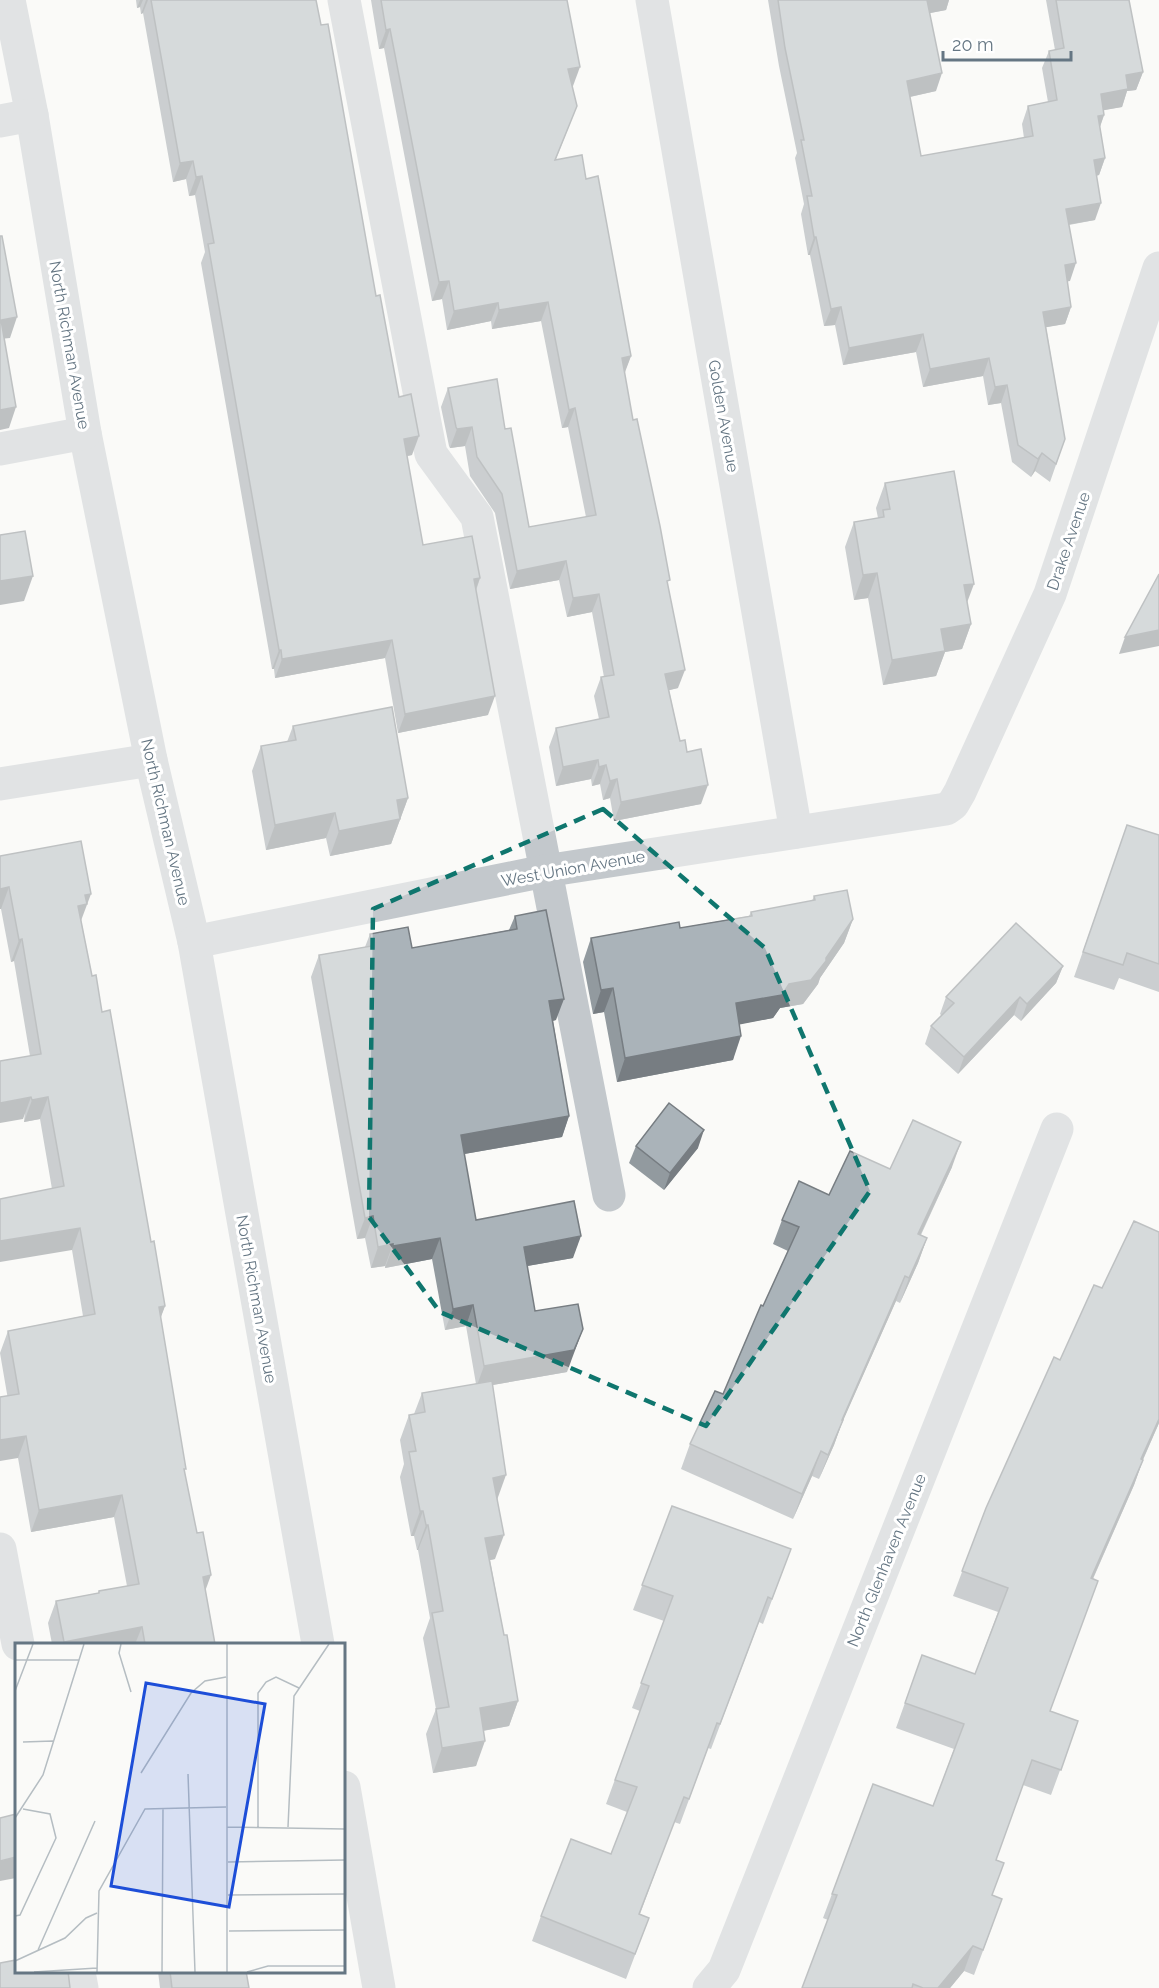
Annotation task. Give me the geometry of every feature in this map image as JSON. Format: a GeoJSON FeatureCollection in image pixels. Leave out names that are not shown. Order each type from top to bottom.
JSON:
{"type":"FeatureCollection","features":[{"type":"Feature","properties":{"kind":"street","name":"North Richman Avenue"},"geometry":{"type":"LineString","coordinates":[[9,0],[32,115],[85,433],[152,760],[194,942],[318,1643]]}},
{"type":"Feature","properties":{"kind":"street"},"geometry":{"type":"LineString","coordinates":[[344,0],[431,454],[477,517],[609,1195]]}},
{"type":"Feature","properties":{"kind":"street","name":"Golden Avenue"},"geometry":{"type":"LineString","coordinates":[[652,0],[796,832]]}},
{"type":"Feature","properties":{"kind":"street"},"geometry":{"type":"LineString","coordinates":[[0,121],[32,115]]}},
{"type":"Feature","properties":{"kind":"street","name":"Drake Avenue"},"geometry":{"type":"LineString","coordinates":[[953,804],[1050,594],[1159,268]]}},
{"type":"Feature","properties":{"kind":"street"},"geometry":{"type":"LineString","coordinates":[[0,449],[85,433]]}},
{"type":"Feature","properties":{"kind":"street"},"geometry":{"type":"LineString","coordinates":[[0,784],[152,760]]}},
{"type":"Feature","properties":{"kind":"street","name":"West Union Avenue"},"geometry":{"type":"LineString","coordinates":[[194,942],[545,871],[938,811],[953,804]]}},
{"type":"Feature","properties":{"kind":"street","name":"North Glenhaven Avenue"},"geometry":{"type":"LineString","coordinates":[[709,1988],[724,1970],[1057,1129]]}},
{"type":"Feature","properties":{"kind":"street"},"geometry":{"type":"LineString","coordinates":[[0,1549],[18,1643]]}},
{"type":"Feature","properties":{"kind":"street"},"geometry":{"type":"LineString","coordinates":[[345,1792],[379,1988]]}},
{"type":"Feature","properties":{"kind":"street"},"geometry":{"type":"LineString","coordinates":[[79,1973],[82,1988]]}},
{"type":"Feature","properties":{"kind":"highlighted area"},"geometry":{"type":"Polygon","coordinates":[[[603,809],[765,948],[870,1191],[706,1426],[440,1312],[369,1217],[373,909],[603,809]]]}},
{"type":"Feature","properties":{"kind":"building"},"geometry":{"type":"Polygon","coordinates":[[[151,0],[316,0],[321,25],[328,24],[376,296],[380,295],[399,397],[411,394],[419,436],[404,439],[423,545],[472,536],[480,578],[474,579],[495,696],[405,714],[392,640],[282,659],[208,244],[214,243],[202,176],[196,177],[193,161],[180,163],[151,0]]]}},
{"type":"Feature","properties":{"kind":"building"},"geometry":{"type":"Polygon","coordinates":[[[381,0],[567,0],[580,67],[568,69],[577,106],[555,160],[582,155],[586,179],[598,176],[631,356],[622,358],[633,420],[637,419],[660,526],[670,580],[667,581],[685,670],[665,674],[680,741],[685,740],[687,752],[701,749],[708,785],[621,802],[617,779],[610,781],[606,765],[599,767],[598,760],[563,767],[556,728],[609,717],[601,677],[614,675],[599,594],[573,598],[566,561],[517,571],[502,494],[477,457],[472,427],[457,429],[448,388],[497,379],[505,429],[511,428],[529,527],[596,515],[575,408],[569,410],[548,302],[499,310],[498,303],[454,311],[449,281],[439,282],[390,29],[386,30],[381,0]]]}},
{"type":"Feature","properties":{"kind":"building"},"geometry":{"type":"Polygon","coordinates":[[[778,0],[927,0],[942,73],[907,81],[921,156],[1033,136],[1028,106],[1057,100],[1049,51],[1064,48],[1056,0],[1129,0],[1143,72],[1126,75],[1128,89],[1101,94],[1104,115],[1098,116],[1105,158],[1094,160],[1101,203],[1066,209],[1076,263],[1065,265],[1071,307],[1043,312],[1065,439],[1056,464],[1042,453],[1038,459],[1018,445],[1007,385],[995,387],[989,358],[930,369],[923,334],[849,348],[841,307],[831,309],[816,237],[814,237],[807,196],[812,196],[801,140],[804,140],[785,48],[778,0]]]}},
{"type":"Feature","properties":{"kind":"building"},"geometry":{"type":"Polygon","coordinates":[[[0,236],[2,236],[17,317],[1,320],[16,407],[0,410],[0,236]]]}},
{"type":"Feature","properties":{"kind":"building"},"geometry":{"type":"Polygon","coordinates":[[[954,471],[974,584],[964,585],[971,624],[941,629],[945,651],[892,660],[877,573],[863,575],[854,522],[884,517],[883,510],[890,509],[885,483],[954,471]]]}},
{"type":"Feature","properties":{"kind":"building"},"geometry":{"type":"Polygon","coordinates":[[[25,531],[33,576],[0,581],[0,535],[25,531]]]}},
{"type":"Feature","properties":{"kind":"building"},"geometry":{"type":"Polygon","coordinates":[[[1159,574],[1159,630],[1125,637],[1159,574]]]}},
{"type":"Feature","properties":{"kind":"building"},"geometry":{"type":"Polygon","coordinates":[[[392,707],[408,798],[397,800],[400,819],[339,831],[335,813],[275,825],[261,746],[296,740],[293,726],[392,707]]]}},
{"type":"Feature","properties":{"kind":"building"},"geometry":{"type":"Polygon","coordinates":[[[1127,825],[1159,835],[1159,964],[1127,953],[1123,965],[1083,952],[1127,825]]]}},
{"type":"Feature","properties":{"kind":"building"},"geometry":{"type":"Polygon","coordinates":[[[81,841],[91,894],[85,895],[87,904],[78,906],[92,976],[96,975],[102,1012],[110,1010],[151,1242],[154,1241],[165,1306],[159,1307],[186,1469],[184,1469],[197,1533],[203,1532],[211,1575],[203,1577],[215,1643],[145,1643],[142,1627],[64,1642],[56,1601],[139,1584],[122,1495],[39,1510],[26,1436],[0,1440],[0,1397],[19,1394],[8,1331],[95,1314],[80,1228],[0,1241],[0,1199],[64,1186],[48,1097],[32,1100],[31,1097],[0,1103],[0,1061],[41,1054],[22,939],[19,940],[9,887],[0,889],[0,856],[81,841]]]}},
{"type":"Feature","properties":{"kind":"building"},"geometry":{"type":"Polygon","coordinates":[[[847,890],[853,919],[826,961],[811,980],[789,984],[782,995],[736,1003],[741,1036],[625,1058],[613,988],[601,990],[591,938],[679,922],[680,928],[752,916],[751,912],[815,900],[814,896],[847,890]]]}},
{"type":"Feature","properties":{"kind":"building"},"geometry":{"type":"Polygon","coordinates":[[[546,910],[564,999],[549,1001],[569,1116],[461,1135],[476,1220],[574,1201],[581,1236],[524,1247],[535,1311],[578,1304],[583,1329],[574,1350],[484,1366],[473,1305],[453,1309],[440,1238],[378,1247],[373,1216],[365,1218],[319,955],[372,946],[370,934],[408,927],[412,948],[517,929],[515,916],[546,910]]]}},
{"type":"Feature","properties":{"kind":"building"},"geometry":{"type":"Polygon","coordinates":[[[1016,923],[1063,966],[1027,1004],[1020,997],[964,1057],[931,1026],[954,1003],[946,997],[1016,923]]]}},
{"type":"Feature","properties":{"kind":"building"},"geometry":{"type":"Polygon","coordinates":[[[669,1103],[704,1130],[670,1173],[636,1146],[669,1103]]]}},
{"type":"Feature","properties":{"kind":"building"},"geometry":{"type":"Polygon","coordinates":[[[913,1120],[961,1142],[918,1234],[927,1238],[909,1278],[905,1276],[828,1455],[821,1451],[802,1494],[690,1444],[715,1391],[723,1394],[761,1305],[763,1306],[799,1227],[782,1220],[799,1181],[829,1195],[850,1151],[890,1169],[913,1120]]]}},
{"type":"Feature","properties":{"kind":"building"},"geometry":{"type":"Polygon","coordinates":[[[1134,1221],[1159,1232],[1159,1419],[1091,1578],[1098,1581],[1050,1711],[1078,1721],[1061,1770],[1032,1760],[996,1860],[1004,1863],[992,1895],[1002,1899],[983,1950],[973,1946],[938,1988],[923,1988],[913,1984],[912,1988],[802,1988],[837,1895],[832,1894],[873,1784],[933,1806],[964,1724],[905,1703],[922,1655],[975,1674],[1008,1588],[962,1571],[986,1508],[1054,1357],[1060,1360],[1094,1285],[1102,1288],[1134,1221]]]}},
{"type":"Feature","properties":{"kind":"building"},"geometry":{"type":"Polygon","coordinates":[[[492,1381],[506,1475],[493,1478],[504,1535],[485,1538],[504,1635],[507,1635],[518,1701],[480,1708],[485,1741],[442,1748],[436,1709],[449,1707],[432,1613],[443,1611],[428,1525],[426,1525],[423,1511],[420,1511],[409,1452],[416,1451],[409,1415],[425,1412],[422,1393],[492,1381]]]}},
{"type":"Feature","properties":{"kind":"building"},"geometry":{"type":"Polygon","coordinates":[[[672,1506],[791,1549],[772,1599],[768,1597],[689,1799],[684,1797],[639,1914],[649,1918],[635,1954],[541,1916],[571,1839],[611,1854],[637,1787],[615,1780],[649,1686],[641,1683],[673,1596],[642,1585],[672,1506]]]}},
{"type":"Feature","properties":{"kind":"building"},"geometry":{"type":"Polygon","coordinates":[[[15,1814],[15,1857],[0,1861],[0,1818],[15,1814]]]}},
{"type":"Feature","properties":{"kind":"building"},"geometry":{"type":"Polygon","coordinates":[[[15,1960],[15,1973],[68,1973],[70,1988],[0,1988],[0,1963],[15,1960]]]}},
{"type":"Feature","properties":{"kind":"building"},"geometry":{"type":"Polygon","coordinates":[[[170,1973],[246,1973],[249,1988],[172,1988],[170,1973]]]}}]}
